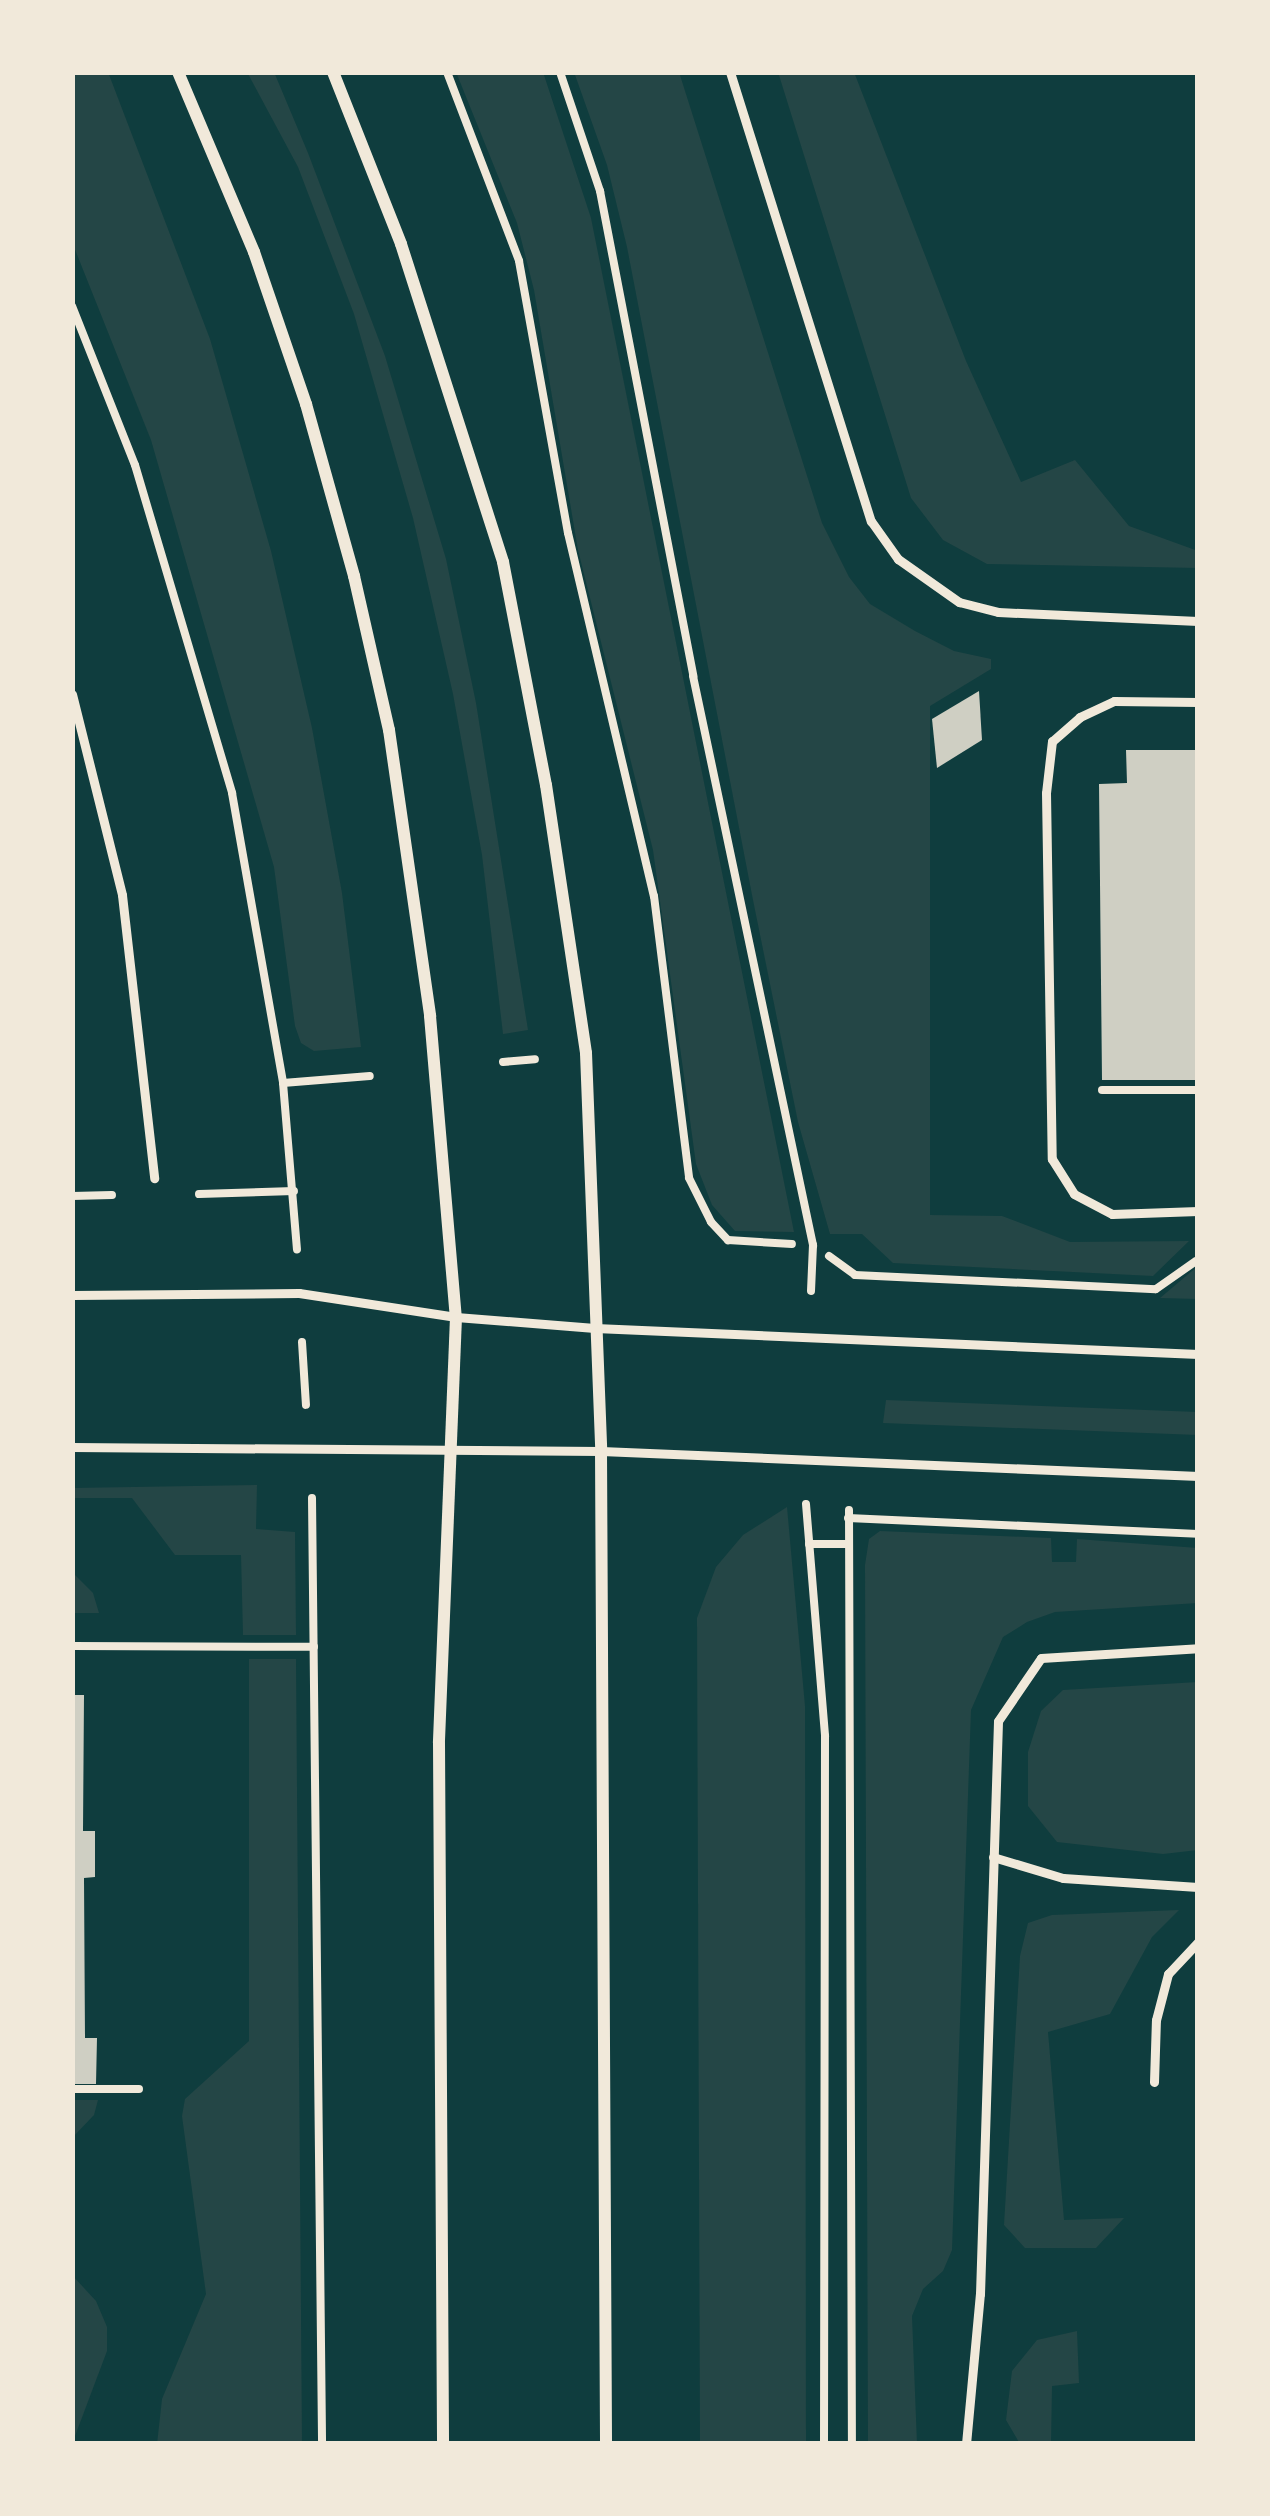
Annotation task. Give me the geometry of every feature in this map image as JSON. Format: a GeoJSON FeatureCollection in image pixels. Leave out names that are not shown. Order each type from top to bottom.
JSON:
{"type":"FeatureCollection","features":[{"type":"Feature","properties":{"kind":"street"},"geometry":{"type":"LineString","coordinates":[[178,72],[254,251],[306,404],[355,576],[389,730],[413,883],[456,1317],[447,1448],[439,1743],[443,2444]]}},
{"type":"Feature","properties":{"kind":"street"},"geometry":{"type":"LineString","coordinates":[[333,72],[400,244],[503,562],[546,785],[586,1053],[601,1450],[606,2444]]}},
{"type":"Feature","properties":{"kind":"lane"},"geometry":{"type":"LineString","coordinates":[[730,72],[872,521],[898,559],[959,602],[998,612],[1198,621]]}},
{"type":"Feature","properties":{"kind":"lane"},"geometry":{"type":"LineString","coordinates":[[72,694],[122,895],[154,1178]]}},
{"type":"Feature","properties":{"kind":"lane"},"geometry":{"type":"LineString","coordinates":[[1198,702],[1114,701],[1081,717],[1052,742],[1046,793],[1052,1159],[1074,1194],[1112,1214],[1198,1211]]}},
{"type":"Feature","properties":{"kind":"lane"},"geometry":{"type":"LineString","coordinates":[[72,1295],[299,1293],[456,1317],[596,1328],[1198,1354]]}},
{"type":"Feature","properties":{"kind":"lane"},"geometry":{"type":"LineString","coordinates":[[72,1447],[601,1450],[1198,1476]]}},
{"type":"Feature","properties":{"kind":"lane"},"geometry":{"type":"LineString","coordinates":[[966,2444],[980,2294],[998,1721],[1041,1658],[1198,1648]]}},
{"type":"Feature","properties":{"kind":"lane"},"geometry":{"type":"LineString","coordinates":[[993,1857],[1063,1878],[1198,1887]]}},
{"type":"Feature","properties":{"kind":"lane"},"geometry":{"type":"LineString","coordinates":[[1154,2082],[1156,2020],[1168,1974],[1198,1942]]}},
{"type":"Feature","properties":{"kind":"path"},"geometry":{"type":"LineString","coordinates":[[447,72],[498,194],[523,278],[568,533],[654,896],[689,1178],[711,1222],[728,1240],[792,1244]]}},
{"type":"Feature","properties":{"kind":"path"},"geometry":{"type":"LineString","coordinates":[[560,72],[601,191],[702,722],[813,1244],[811,1283]]}},
{"type":"Feature","properties":{"kind":"path"},"geometry":{"type":"LineString","coordinates":[[72,306],[135,465],[232,793],[283,1083],[309,1447],[322,2444]]}},
{"type":"Feature","properties":{"kind":"path"},"geometry":{"type":"LineString","coordinates":[[503,1062],[535,1059]]}},
{"type":"Feature","properties":{"kind":"path"},"geometry":{"type":"LineString","coordinates":[[283,1083],[370,1076]]}},
{"type":"Feature","properties":{"kind":"path"},"geometry":{"type":"LineString","coordinates":[[1102,1090],[1198,1090]]}},
{"type":"Feature","properties":{"kind":"path"},"geometry":{"type":"LineString","coordinates":[[829,1256],[855,1280],[1156,1288],[1198,1260]]}},
{"type":"Feature","properties":{"kind":"path"},"geometry":{"type":"LineString","coordinates":[[850,1497],[852,2444]]}},
{"type":"Feature","properties":{"kind":"path"},"geometry":{"type":"LineString","coordinates":[[806,1501],[825,1736],[824,2444]]}},
{"type":"Feature","properties":{"kind":"path"},"geometry":{"type":"LineString","coordinates":[[848,1518],[1198,1534]]}},
{"type":"Feature","properties":{"kind":"path"},"geometry":{"type":"LineString","coordinates":[[809,1544],[849,1544]]}},
{"type":"Feature","properties":{"kind":"path"},"geometry":{"type":"LineString","coordinates":[[72,1646],[314,1647]]}},
{"type":"Feature","properties":{"kind":"path"},"geometry":{"type":"LineString","coordinates":[[72,2090],[139,2089]]}},
{"type":"Feature","properties":{"kind":"shaded area"},"geometry":{"type":"Polygon","coordinates":[[[72,72],[108,72],[210,339],[271,551],[312,728],[342,893],[361,1047],[314,1051],[301,1043],[295,1026],[274,867],[151,440],[72,242],[72,72]]]}},
{"type":"Feature","properties":{"kind":"shaded area"},"geometry":{"type":"Polygon","coordinates":[[[247,72],[274,72],[308,153],[385,356],[446,559],[476,703],[528,1030],[503,1034],[482,855],[453,694],[413,518],[354,314],[298,167],[247,72]]]}},
{"type":"Feature","properties":{"kind":"shaded area"},"geometry":{"type":"Polygon","coordinates":[[[456,72],[543,72],[591,218],[794,1232],[735,1231],[712,1205],[696,1164],[653,850],[578,550],[534,290],[517,223],[456,72]]]}},
{"type":"Feature","properties":{"kind":"shaded area"},"geometry":{"type":"Polygon","coordinates":[[[574,72],[679,72],[822,523],[849,577],[870,604],[915,631],[954,651],[991,659],[991,669],[930,706],[930,1215],[1002,1216],[1070,1242],[1189,1241],[1153,1276],[893,1263],[862,1234],[830,1234],[798,1122],[627,247],[607,165],[574,72]]]}},
{"type":"Feature","properties":{"kind":"shaded area"},"geometry":{"type":"Polygon","coordinates":[[[778,72],[854,72],[966,361],[1021,482],[1075,460],[1129,526],[1198,551],[1198,568],[987,564],[943,540],[911,498],[778,72]]]}},
{"type":"Feature","properties":{"kind":"shaded area"},"geometry":{"type":"Polygon","coordinates":[[[1198,1266],[1198,1299],[1160,1298],[1198,1266]]]}},
{"type":"Feature","properties":{"kind":"shaded area"},"geometry":{"type":"Polygon","coordinates":[[[886,1400],[1198,1412],[1198,1435],[883,1423],[886,1400]]]}},
{"type":"Feature","properties":{"kind":"shaded area"},"geometry":{"type":"Polygon","coordinates":[[[257,1485],[256,1529],[295,1532],[296,1635],[243,1635],[241,1555],[175,1555],[132,1498],[72,1498],[72,1488],[257,1485]]]}},
{"type":"Feature","properties":{"kind":"shaded area"},"geometry":{"type":"Polygon","coordinates":[[[787,1507],[805,1706],[806,2444],[700,2444],[697,1618],[716,1567],[743,1535],[787,1507]]]}},
{"type":"Feature","properties":{"kind":"shaded area"},"geometry":{"type":"Polygon","coordinates":[[[880,1531],[1051,1538],[1052,1562],[1076,1562],[1077,1539],[1198,1548],[1198,1603],[1055,1612],[1027,1622],[1003,1637],[971,1710],[952,2250],[943,2271],[923,2289],[912,2316],[917,2444],[868,2444],[865,1565],[869,1539],[880,1531]]]}},
{"type":"Feature","properties":{"kind":"shaded area"},"geometry":{"type":"Polygon","coordinates":[[[72,1572],[93,1593],[99,1613],[72,1613],[72,1572]]]}},
{"type":"Feature","properties":{"kind":"shaded area"},"geometry":{"type":"Polygon","coordinates":[[[249,1659],[296,1659],[302,2444],[157,2444],[162,2399],[206,2294],[182,2116],[185,2099],[249,2041],[249,1659]]]}},
{"type":"Feature","properties":{"kind":"shaded area"},"geometry":{"type":"Polygon","coordinates":[[[1198,1682],[1198,1850],[1163,1854],[1057,1842],[1028,1806],[1028,1752],[1041,1711],[1063,1690],[1198,1682]]]}},
{"type":"Feature","properties":{"kind":"shaded area"},"geometry":{"type":"Polygon","coordinates":[[[1179,1910],[1152,1937],[1110,2014],[1048,2032],[1064,2220],[1124,2218],[1096,2248],[1025,2248],[1004,2225],[1020,1956],[1028,1923],[1052,1915],[1179,1910]]]}},
{"type":"Feature","properties":{"kind":"shaded area"},"geometry":{"type":"Polygon","coordinates":[[[72,2100],[98,2100],[94,2115],[72,2138],[72,2100]]]}},
{"type":"Feature","properties":{"kind":"shaded area"},"geometry":{"type":"Polygon","coordinates":[[[72,2275],[96,2301],[107,2327],[107,2351],[72,2444],[72,2275]]]}},
{"type":"Feature","properties":{"kind":"shaded area"},"geometry":{"type":"Polygon","coordinates":[[[1077,2331],[1079,2383],[1052,2386],[1051,2444],[1020,2444],[1006,2420],[1012,2371],[1037,2340],[1077,2331]]]}},
{"type":"Feature","properties":{"kind":"building"},"geometry":{"type":"Polygon","coordinates":[[[979,691],[982,740],[937,768],[932,719],[979,691]]]}},
{"type":"Feature","properties":{"kind":"building"},"geometry":{"type":"Polygon","coordinates":[[[1126,750],[1198,750],[1198,1080],[1102,1080],[1099,784],[1127,783],[1126,750]]]}},
{"type":"Feature","properties":{"kind":"building"},"geometry":{"type":"Polygon","coordinates":[[[72,1695],[84,1695],[83,1831],[95,1831],[95,1877],[84,1878],[85,2038],[97,2038],[96,2084],[72,2084],[72,1695]]]}}]}
